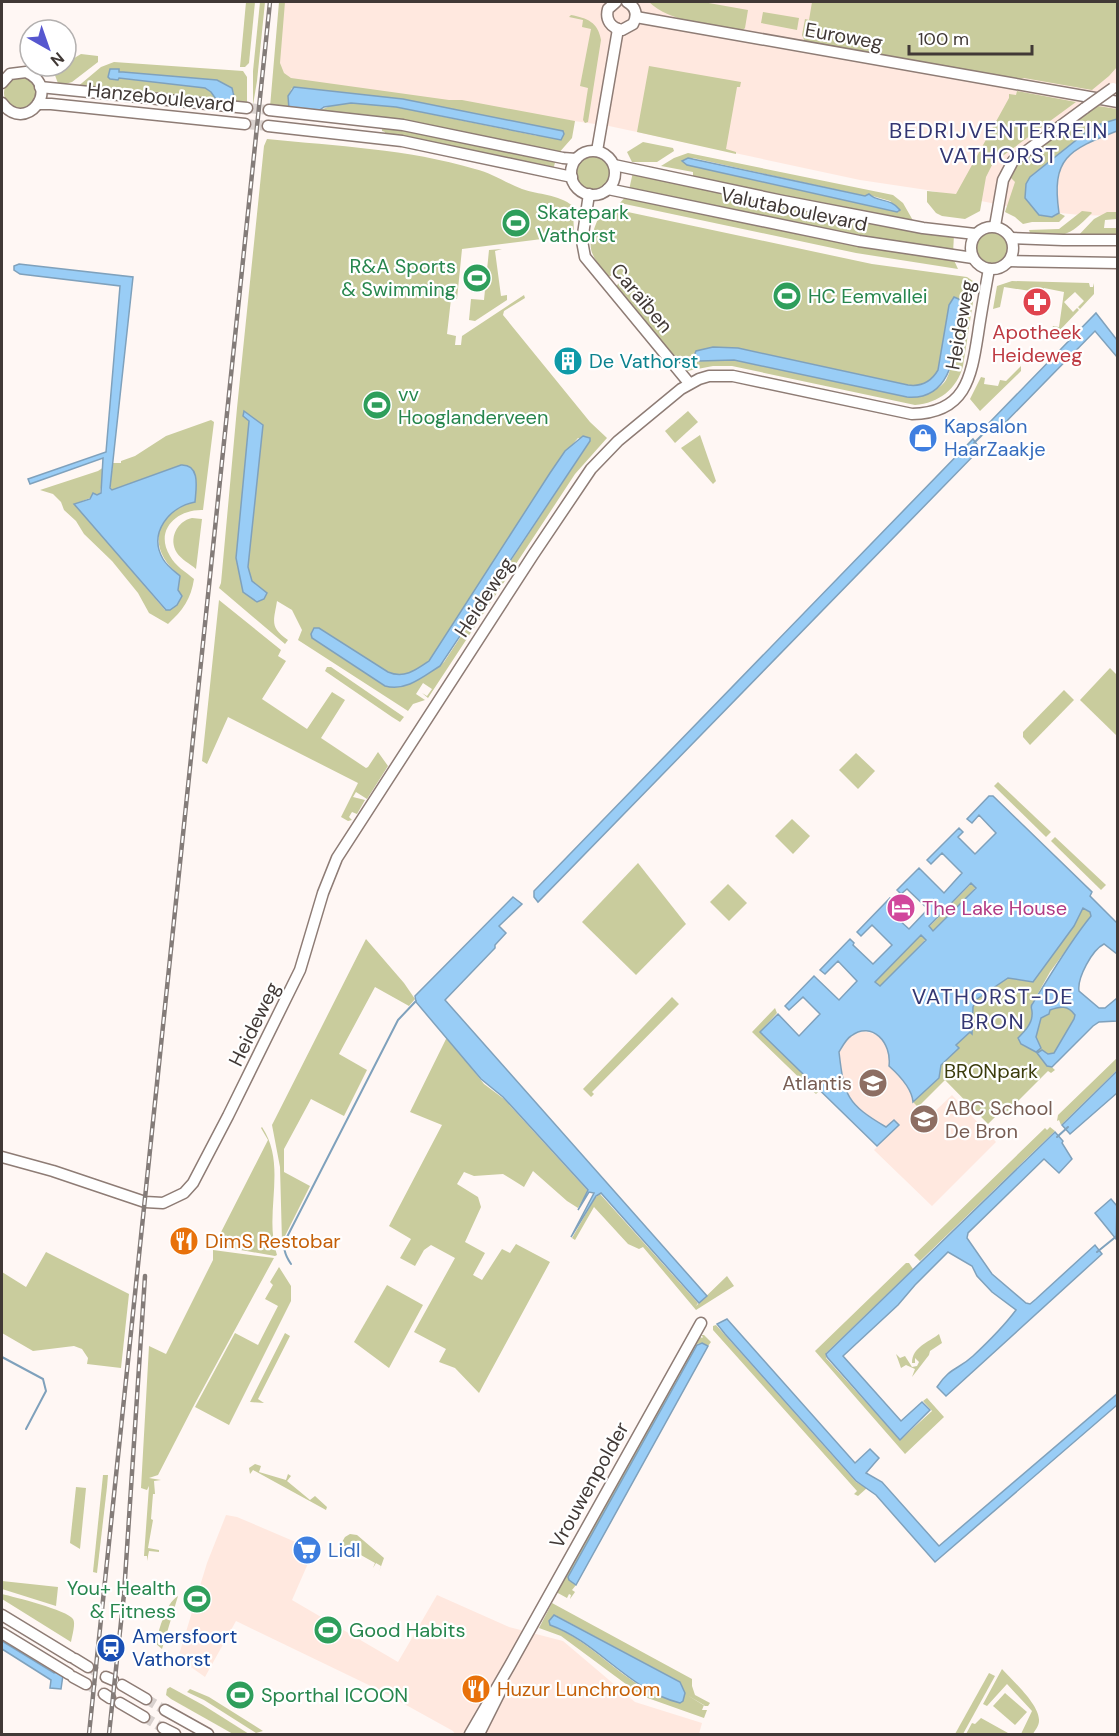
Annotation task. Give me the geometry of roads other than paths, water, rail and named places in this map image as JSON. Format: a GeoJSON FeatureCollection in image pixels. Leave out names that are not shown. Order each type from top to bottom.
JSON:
{"type":"FeatureCollection","features":[{"type":"Feature","properties":{"kind":"street"},"geometry":{"type":"LineString","coordinates":[[616,2],[610,6],[607,16],[611,26],[618,29],[630,27],[636,17],[633,6],[627,2]]}},
{"type":"Feature","properties":{"kind":"street","name":"Euroweg"},"geometry":{"type":"LineString","coordinates":[[636,17],[1118,102]]}},
{"type":"Feature","properties":{"kind":"street"},"geometry":{"type":"LineString","coordinates":[[597,151],[618,29]]}},
{"type":"Feature","properties":{"kind":"street"},"geometry":{"type":"LineString","coordinates":[[2,82],[10,74],[26,72],[35,78],[40,87],[38,104]]}},
{"type":"Feature","properties":{"kind":"street"},"geometry":{"type":"LineString","coordinates":[[995,226],[1003,180],[1013,161],[1115,86]]}},
{"type":"Feature","properties":{"kind":"street","name":"Hanzeboulevard"},"geometry":{"type":"LineString","coordinates":[[40,87],[247,108]]}},
{"type":"Feature","properties":{"kind":"street","name":"Hanzeboulevard"},"geometry":{"type":"LineString","coordinates":[[2,103],[6,109],[18,114],[29,112],[38,104],[51,104],[245,124]]}},
{"type":"Feature","properties":{"kind":"street"},"geometry":{"type":"LineString","coordinates":[[269,110],[383,122],[576,159]]}},
{"type":"Feature","properties":{"kind":"street"},"geometry":{"type":"LineString","coordinates":[[268,126],[382,138],[430,146],[572,177]]}},
{"type":"Feature","properties":{"kind":"street"},"geometry":{"type":"LineString","coordinates":[[597,151],[608,156],[614,165],[615,177],[608,189],[600,194],[589,194],[579,189],[572,177],[572,169],[576,159],[586,152],[597,151]]}},
{"type":"Feature","properties":{"kind":"street","name":"Valutaboulevard"},"geometry":{"type":"LineString","coordinates":[[614,165],[853,215],[923,228],[975,234]]}},
{"type":"Feature","properties":{"kind":"street","name":"Valutaboulevard"},"geometry":{"type":"LineString","coordinates":[[608,189],[859,242],[973,258]]}},
{"type":"Feature","properties":{"kind":"street","name":"Caraïben"},"geometry":{"type":"LineString","coordinates":[[589,194],[582,241],[585,257],[689,383]]}},
{"type":"Feature","properties":{"kind":"street"},"geometry":{"type":"LineString","coordinates":[[995,226],[1005,230],[1011,238],[1014,249],[1009,261],[1000,268],[989,269],[978,264],[973,258],[971,244],[975,234],[984,228],[995,226]]}},
{"type":"Feature","properties":{"kind":"street"},"geometry":{"type":"LineString","coordinates":[[1011,238],[1118,240]]}},
{"type":"Feature","properties":{"kind":"street"},"geometry":{"type":"LineString","coordinates":[[1009,261],[1118,263]]}},
{"type":"Feature","properties":{"kind":"street","name":"Heideweg"},"geometry":{"type":"LineString","coordinates":[[2,1157],[148,1203],[163,1203],[184,1193],[193,1183],[228,1116],[300,970],[323,893],[337,858],[533,555],[599,459],[689,383],[709,376],[733,376],[912,414],[926,414],[941,409],[954,401],[970,378],[989,269]]}},
{"type":"Feature","properties":{"kind":"street","name":"Vrouwenpolder"},"geometry":{"type":"LineString","coordinates":[[470,1734],[701,1323]]}},
{"type":"Feature","properties":{"kind":"street"},"geometry":{"type":"LineString","coordinates":[[2,1615],[88,1667]]}},
{"type":"Feature","properties":{"kind":"street"},"geometry":{"type":"LineString","coordinates":[[2,1633],[86,1684]]}},
{"type":"Feature","properties":{"kind":"street","name":"Vrouwenpolder"},"geometry":{"type":"LineString","coordinates":[[479,1734],[496,1704],[510,1665]]}},
{"type":"Feature","properties":{"kind":"street"},"geometry":{"type":"LineString","coordinates":[[114,1681],[146,1699]]}},
{"type":"Feature","properties":{"kind":"street"},"geometry":{"type":"LineString","coordinates":[[112,1698],[144,1717]]}},
{"type":"Feature","properties":{"kind":"street"},"geometry":{"type":"LineString","coordinates":[[165,1710],[208,1734]]}},
{"type":"Feature","properties":{"kind":"street"},"geometry":{"type":"LineString","coordinates":[[163,1728],[175,1734]]}},
{"type":"Feature","properties":{"kind":"water"},"geometry":{"type":"Polygon","coordinates":[[[110,69],[119,69],[119,72],[217,80],[232,88],[234,103],[218,102],[205,88],[119,78],[118,80],[110,79],[108,77],[110,69]]]}},
{"type":"Feature","properties":{"kind":"water"},"geometry":{"type":"Polygon","coordinates":[[[294,87],[403,99],[563,131],[564,134],[561,140],[396,107],[351,103],[324,107],[317,112],[289,109],[288,96],[294,87]]]}},
{"type":"Feature","properties":{"kind":"water"},"geometry":{"type":"Polygon","coordinates":[[[1117,119],[1117,131],[1086,144],[1067,158],[1058,180],[1059,213],[1052,217],[1039,215],[1025,198],[1026,184],[1030,177],[1094,126],[1117,119]]]}},
{"type":"Feature","properties":{"kind":"water"},"geometry":{"type":"Polygon","coordinates":[[[688,158],[865,196],[869,194],[892,203],[900,210],[897,212],[687,165],[682,161],[688,158]]]}},
{"type":"Feature","properties":{"kind":"water"},"geometry":{"type":"Polygon","coordinates":[[[19,264],[133,277],[110,488],[112,490],[181,465],[192,469],[194,473],[196,478],[195,502],[169,515],[158,540],[163,559],[180,576],[178,590],[182,596],[177,605],[170,610],[166,610],[74,504],[90,499],[93,493],[97,495],[101,493],[103,458],[30,484],[28,479],[106,452],[120,286],[20,274],[14,270],[14,266],[19,264]]]}},
{"type":"Feature","properties":{"kind":"water"},"geometry":{"type":"Polygon","coordinates":[[[954,297],[961,300],[961,309],[950,367],[944,380],[935,390],[923,396],[907,397],[734,360],[699,361],[694,356],[696,351],[713,347],[738,348],[908,385],[922,384],[929,381],[938,370],[949,305],[954,297]]]}},
{"type":"Feature","properties":{"kind":"water"},"geometry":{"type":"Polygon","coordinates":[[[1096,313],[1117,340],[1117,357],[1095,331],[994,434],[987,425],[1096,313]]]}},
{"type":"Feature","properties":{"kind":"water"},"geometry":{"type":"Polygon","coordinates":[[[244,411],[263,425],[248,567],[252,581],[267,593],[264,599],[257,602],[243,592],[236,558],[249,421],[243,416],[244,411]]]}},
{"type":"Feature","properties":{"kind":"water"},"geometry":{"type":"Polygon","coordinates":[[[583,436],[590,438],[590,441],[440,666],[407,685],[385,686],[312,638],[314,628],[319,628],[394,674],[405,674],[429,661],[565,451],[583,436]]]}},
{"type":"Feature","properties":{"kind":"water"},"geometry":{"type":"Polygon","coordinates":[[[973,439],[980,449],[538,902],[534,897],[534,891],[973,439]]]}},
{"type":"Feature","properties":{"kind":"water"},"geometry":{"type":"Polygon","coordinates":[[[989,796],[993,796],[1092,892],[1090,896],[1117,923],[1117,954],[1104,944],[1099,947],[1083,972],[1079,991],[1099,1008],[1105,1008],[1117,998],[1117,1021],[1099,1022],[1093,1026],[1052,1067],[1047,1066],[1037,1053],[1042,1050],[1048,1054],[1054,1053],[1074,1019],[1075,1015],[1072,1012],[1064,1007],[1057,1008],[1050,1010],[1049,1014],[1041,1018],[1036,1037],[1041,1048],[1036,1052],[1021,1044],[1018,1038],[1031,1022],[1032,1004],[1091,916],[1090,912],[1083,908],[1074,926],[1033,982],[1008,978],[977,999],[973,1007],[972,1034],[970,1032],[956,1045],[959,1048],[941,1065],[939,1078],[913,1102],[908,1087],[889,1066],[887,1049],[879,1036],[866,1031],[847,1039],[839,1052],[843,1079],[850,1097],[863,1112],[886,1127],[894,1120],[899,1125],[877,1146],[760,1032],[778,1014],[799,1036],[820,1014],[803,997],[789,1010],[785,1006],[814,976],[839,1000],[857,981],[838,961],[825,974],[820,970],[850,939],[853,945],[873,964],[892,945],[872,925],[861,936],[857,932],[890,898],[893,902],[887,909],[909,929],[928,909],[907,889],[901,894],[897,890],[919,868],[944,893],[962,873],[942,853],[931,864],[927,860],[959,828],[963,832],[958,837],[975,854],[996,833],[979,815],[972,823],[967,819],[989,796]],[[971,883],[929,926],[933,931],[976,888],[971,883]],[[921,935],[875,982],[880,986],[926,940],[921,935]]]}},
{"type":"Feature","properties":{"kind":"water"},"geometry":{"type":"Polygon","coordinates":[[[513,897],[522,904],[499,926],[506,933],[495,948],[445,1000],[707,1296],[699,1303],[601,1193],[596,1196],[571,1237],[594,1193],[589,1192],[578,1210],[588,1190],[503,1097],[481,1079],[416,1002],[415,996],[513,897]]]}},
{"type":"Feature","properties":{"kind":"water"},"geometry":{"type":"Polygon","coordinates":[[[1117,1071],[1117,1093],[1070,1134],[1062,1125],[1117,1071]]]}},
{"type":"Feature","properties":{"kind":"water"},"geometry":{"type":"Polygon","coordinates":[[[1055,1132],[1063,1141],[1072,1159],[1059,1173],[1044,1159],[968,1233],[967,1238],[992,1274],[1030,1304],[1095,1245],[1102,1254],[946,1396],[937,1387],[942,1380],[979,1351],[1016,1310],[992,1292],[977,1276],[972,1266],[948,1252],[898,1305],[843,1356],[901,1421],[922,1402],[930,1410],[900,1440],[826,1354],[1055,1132]]]}},
{"type":"Feature","properties":{"kind":"water"},"geometry":{"type":"Polygon","coordinates":[[[1111,1199],[1117,1206],[1116,1239],[1095,1213],[1111,1199]]]}},
{"type":"Feature","properties":{"kind":"water"},"geometry":{"type":"Polygon","coordinates":[[[727,1319],[855,1463],[870,1449],[879,1458],[866,1473],[882,1482],[939,1546],[1117,1394],[1117,1405],[935,1562],[876,1495],[856,1481],[725,1334],[717,1324],[727,1319]]]}},
{"type":"Feature","properties":{"kind":"water"},"geometry":{"type":"Polygon","coordinates":[[[702,1343],[708,1346],[576,1585],[568,1577],[697,1345],[702,1343]]]}},
{"type":"Feature","properties":{"kind":"water"},"geometry":{"type":"Polygon","coordinates":[[[554,1615],[680,1682],[685,1693],[683,1701],[680,1703],[661,1697],[644,1688],[583,1643],[550,1625],[549,1621],[554,1615]]]}},
{"type":"Feature","properties":{"kind":"water"},"geometry":{"type":"Polygon","coordinates":[[[2,1641],[54,1673],[63,1675],[61,1689],[50,1688],[51,1680],[2,1649],[2,1641]]]}},
{"type":"Feature","properties":{"kind":"waterway"},"geometry":{"type":"LineString","coordinates":[[974,443],[989,428]]}},
{"type":"Feature","properties":{"kind":"waterway"},"geometry":{"type":"LineString","coordinates":[[291,1264],[285,1251],[287,1237],[398,1020],[416,1001]]}},
{"type":"Feature","properties":{"kind":"waterway"},"geometry":{"type":"LineString","coordinates":[[1057,1137],[1068,1127]]}},
{"type":"Feature","properties":{"kind":"waterway"},"geometry":{"type":"LineString","coordinates":[[1097,1252],[1118,1235]]}},
{"type":"Feature","properties":{"kind":"waterway"},"geometry":{"type":"LineString","coordinates":[[2,1357],[43,1379],[46,1391],[26,1429]]}},
{"type":"Feature","properties":{"kind":"tunnel"},"geometry":{"type":"LineString","coordinates":[[247,108],[269,110]]}},
{"type":"Feature","properties":{"kind":"tunnel"},"geometry":{"type":"LineString","coordinates":[[245,124],[268,126]]}},
{"type":"Feature","properties":{"kind":"tunnel"},"geometry":{"type":"LineString","coordinates":[[88,1667],[106,1677]]}},
{"type":"Feature","properties":{"kind":"tunnel"},"geometry":{"type":"LineString","coordinates":[[86,1684],[104,1694]]}},
{"type":"Feature","properties":{"kind":"tunnel"},"geometry":{"type":"LineString","coordinates":[[146,1699],[165,1710]]}},
{"type":"Feature","properties":{"kind":"tunnel"},"geometry":{"type":"LineString","coordinates":[[144,1717],[163,1728]]}},
{"type":"Feature","properties":{"kind":"railway"},"geometry":{"type":"LineString","coordinates":[[89,1734],[270,2]]}},
{"type":"Feature","properties":{"kind":"railway"},"geometry":{"type":"LineString","coordinates":[[109,1734],[124,1594],[145,1276]]}},
{"type":"Feature","properties":{"kind":"place","name":"Skatepark Vathorst"},"geometry":{"type":"Point","coordinates":[516,223]}},
{"type":"Feature","properties":{"kind":"place","name":"R&A Sports & Swimming"},"geometry":{"type":"Point","coordinates":[477,278]}},
{"type":"Feature","properties":{"kind":"place","name":"HC Eemvallei"},"geometry":{"type":"Point","coordinates":[787,296]}},
{"type":"Feature","properties":{"kind":"place","name":"Apotheek Heideweg"},"geometry":{"type":"Point","coordinates":[1037,302]}},
{"type":"Feature","properties":{"kind":"place","name":"De Vathorst"},"geometry":{"type":"Point","coordinates":[568,361]}},
{"type":"Feature","properties":{"kind":"place","name":"vv Hooglanderveen"},"geometry":{"type":"Point","coordinates":[377,405]}},
{"type":"Feature","properties":{"kind":"place","name":"Kapsalon HaarZaakje"},"geometry":{"type":"Point","coordinates":[923,438]}},
{"type":"Feature","properties":{"kind":"place","name":"The Lake House"},"geometry":{"type":"Point","coordinates":[901,908]}},
{"type":"Feature","properties":{"kind":"place","name":"Atlantis"},"geometry":{"type":"Point","coordinates":[873,1083]}},
{"type":"Feature","properties":{"kind":"place","name":"ABC School De Bron"},"geometry":{"type":"Point","coordinates":[924,1119]}},
{"type":"Feature","properties":{"kind":"place","name":"DimS Restobar"},"geometry":{"type":"Point","coordinates":[184,1241]}},
{"type":"Feature","properties":{"kind":"place","name":"Lidl"},"geometry":{"type":"Point","coordinates":[307,1550]}},
{"type":"Feature","properties":{"kind":"place","name":"You+ Health & Fitness"},"geometry":{"type":"Point","coordinates":[197,1599]}},
{"type":"Feature","properties":{"kind":"place","name":"Good Habits"},"geometry":{"type":"Point","coordinates":[328,1630]}},
{"type":"Feature","properties":{"kind":"place","name":"Amersfoort Vathorst"},"geometry":{"type":"Point","coordinates":[111,1648]}},
{"type":"Feature","properties":{"kind":"place","name":"Huzur Lunchroom"},"geometry":{"type":"Point","coordinates":[476,1689]}},
{"type":"Feature","properties":{"kind":"place","name":"Sporthal ICOON"},"geometry":{"type":"Point","coordinates":[240,1695]}},
{"type":"Feature","properties":{"kind":"district","name":"BEDRIJVENTERREIN VATHORST"},"geometry":{"type":"Point","coordinates":[999,142]}},
{"type":"Feature","properties":{"kind":"district","name":"VATHORST-DE BRON"},"geometry":{"type":"Point","coordinates":[993,1008]}},
{"type":"Feature","properties":{"kind":"park label","name":"BRONpark"},"geometry":{"type":"Point","coordinates":[991,1071]}}]}
